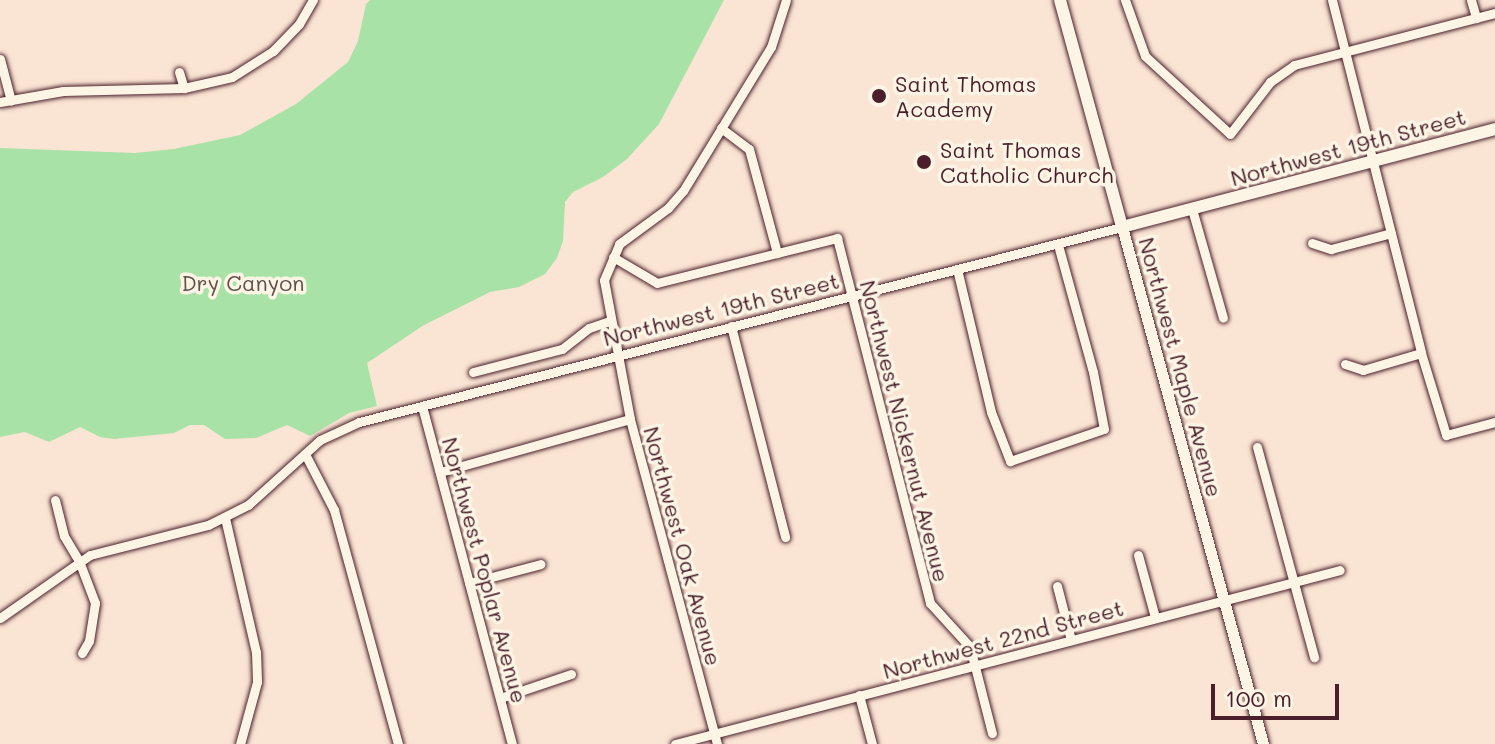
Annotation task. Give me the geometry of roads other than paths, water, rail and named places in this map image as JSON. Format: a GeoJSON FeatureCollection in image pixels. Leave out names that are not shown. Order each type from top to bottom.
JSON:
{"type":"FeatureCollection","features":[{"type":"Feature","properties":{"kind":"main road","name":"Northwest Maple Avenue"},"geometry":{"type":"LineString","coordinates":[[1060,0],[1122,227]]}},
{"type":"Feature","properties":{"kind":"main road","name":"Northwest 19th Street"},"geometry":{"type":"LineString","coordinates":[[1122,227],[1495,129]]}},
{"type":"Feature","properties":{"kind":"street"},"geometry":{"type":"LineString","coordinates":[[0,102],[63,91],[184,88],[232,77],[253,66],[299,24],[313,0]]}},
{"type":"Feature","properties":{"kind":"street"},"geometry":{"type":"LineString","coordinates":[[721,128],[749,149],[777,253],[657,283],[613,257],[629,234],[668,208],[771,47],[786,0]]}},
{"type":"Feature","properties":{"kind":"street"},"geometry":{"type":"LineString","coordinates":[[1125,0],[1145,56],[1230,134],[1270,82],[1294,65],[1495,13]]}},
{"type":"Feature","properties":{"kind":"street"},"geometry":{"type":"LineString","coordinates":[[1332,0],[1421,353],[1446,435],[1495,422]]}},
{"type":"Feature","properties":{"kind":"street"},"geometry":{"type":"LineString","coordinates":[[1471,0],[1476,18]]}},
{"type":"Feature","properties":{"kind":"street"},"geometry":{"type":"LineString","coordinates":[[0,59],[11,101]]}},
{"type":"Feature","properties":{"kind":"street"},"geometry":{"type":"LineString","coordinates":[[179,72],[184,88]]}},
{"type":"Feature","properties":{"kind":"street"},"geometry":{"type":"LineString","coordinates":[[1192,209],[1223,318]]}},
{"type":"Feature","properties":{"kind":"street","name":"Northwest 19th Street"},"geometry":{"type":"LineString","coordinates":[[0,618],[79,561],[225,518],[269,490],[305,454],[338,429],[1122,227]]}},
{"type":"Feature","properties":{"kind":"street","name":"Northwest Maple Avenue"},"geometry":{"type":"LineString","coordinates":[[1122,227],[1263,744]]}},
{"type":"Feature","properties":{"kind":"street"},"geometry":{"type":"LineString","coordinates":[[1312,243],[1331,249],[1391,233]]}},
{"type":"Feature","properties":{"kind":"street","name":"Northwest Nickernut Avenue"},"geometry":{"type":"LineString","coordinates":[[777,253],[837,238],[930,603],[970,647],[992,733]]}},
{"type":"Feature","properties":{"kind":"street"},"geometry":{"type":"LineString","coordinates":[[957,269],[991,412],[1010,461],[1104,429],[1093,372],[1058,245]]}},
{"type":"Feature","properties":{"kind":"street","name":"Northwest Oak Avenue"},"geometry":{"type":"LineString","coordinates":[[613,257],[604,280],[609,321],[630,419],[717,744]]}},
{"type":"Feature","properties":{"kind":"street"},"geometry":{"type":"LineString","coordinates":[[473,372],[562,349],[589,328],[609,321]]}},
{"type":"Feature","properties":{"kind":"street"},"geometry":{"type":"LineString","coordinates":[[731,326],[785,537]]}},
{"type":"Feature","properties":{"kind":"street"},"geometry":{"type":"LineString","coordinates":[[1345,364],[1363,370],[1421,353]]}},
{"type":"Feature","properties":{"kind":"street","name":"Northwest Poplar Avenue"},"geometry":{"type":"LineString","coordinates":[[422,406],[512,744]]}},
{"type":"Feature","properties":{"kind":"street"},"geometry":{"type":"LineString","coordinates":[[440,472],[630,419]]}},
{"type":"Feature","properties":{"kind":"street"},"geometry":{"type":"LineString","coordinates":[[1257,447],[1314,657]]}},
{"type":"Feature","properties":{"kind":"street"},"geometry":{"type":"LineString","coordinates":[[305,454],[334,510],[398,744]]}},
{"type":"Feature","properties":{"kind":"street"},"geometry":{"type":"LineString","coordinates":[[55,500],[60,527],[79,561],[95,603],[89,641],[82,653]]}},
{"type":"Feature","properties":{"kind":"street"},"geometry":{"type":"LineString","coordinates":[[225,518],[256,652],[257,682],[240,744]]}},
{"type":"Feature","properties":{"kind":"street"},"geometry":{"type":"LineString","coordinates":[[1138,555],[1155,617]]}},
{"type":"Feature","properties":{"kind":"street"},"geometry":{"type":"LineString","coordinates":[[469,583],[541,564]]}},
{"type":"Feature","properties":{"kind":"street","name":"Northwest 22nd Street"},"geometry":{"type":"LineString","coordinates":[[675,744],[1340,570]]}},
{"type":"Feature","properties":{"kind":"street"},"geometry":{"type":"LineString","coordinates":[[1057,586],[1071,640]]}},
{"type":"Feature","properties":{"kind":"street"},"geometry":{"type":"LineString","coordinates":[[500,698],[571,674]]}},
{"type":"Feature","properties":{"kind":"street"},"geometry":{"type":"LineString","coordinates":[[859,695],[872,744]]}},
{"type":"Feature","properties":{"kind":"place","name":"Saint Thomas Academy"},"geometry":{"type":"Point","coordinates":[879,96]}},
{"type":"Feature","properties":{"kind":"place","name":"Saint Thomas Catholic Church"},"geometry":{"type":"Point","coordinates":[924,162]}},
{"type":"Feature","properties":{"kind":"park label","name":"Dry Canyon"},"geometry":{"type":"Point","coordinates":[243,283]}}]}
